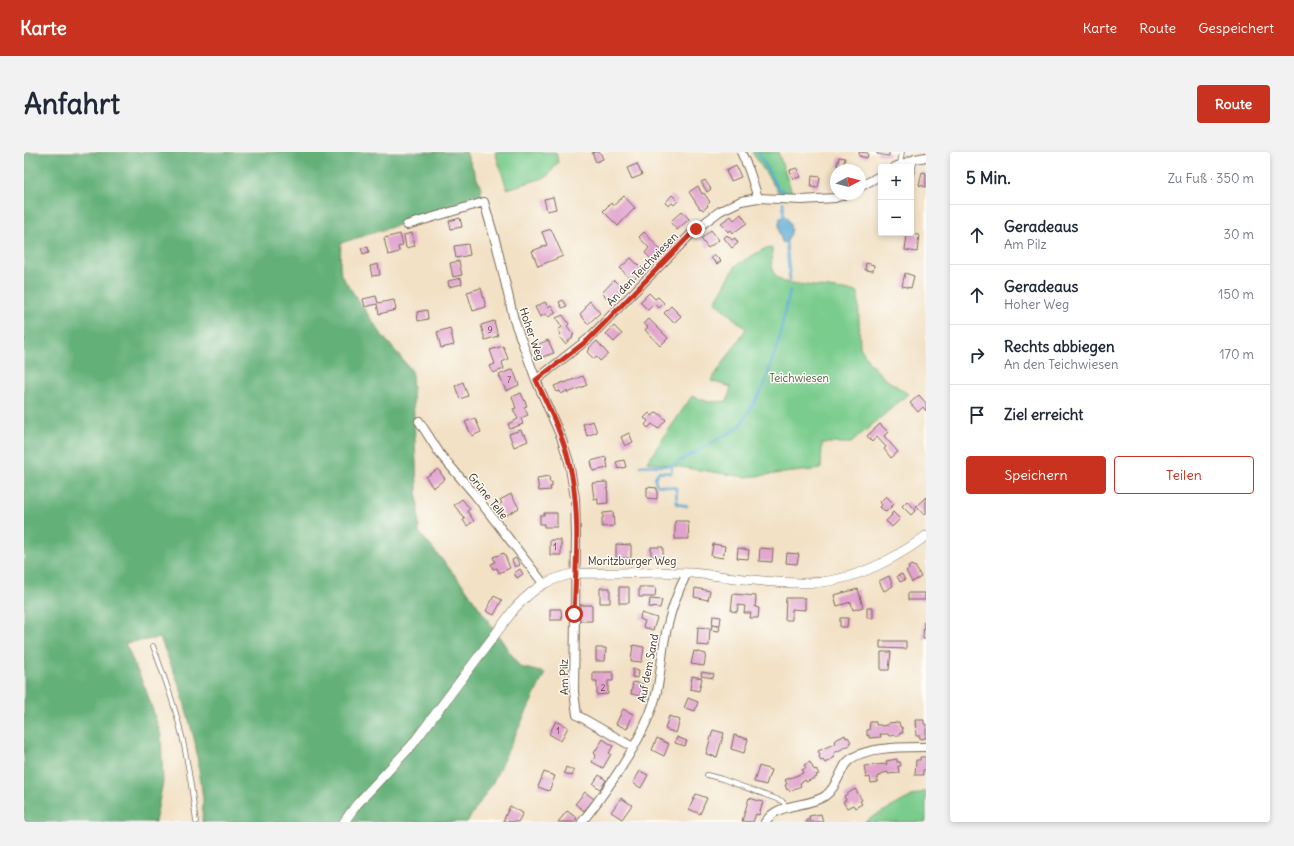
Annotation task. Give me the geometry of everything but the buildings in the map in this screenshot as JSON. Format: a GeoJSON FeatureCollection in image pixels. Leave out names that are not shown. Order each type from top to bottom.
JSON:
{"type":"FeatureCollection","features":[{"type":"Feature","properties":{"kind":"street"},"geometry":{"type":"LineString","coordinates":[[741,152],[749,170],[758,198]]}},
{"type":"Feature","properties":{"kind":"street"},"geometry":{"type":"LineString","coordinates":[[903,164],[926,156]]}},
{"type":"Feature","properties":{"kind":"street"},"geometry":{"type":"LineString","coordinates":[[866,184],[878,177]]}},
{"type":"Feature","properties":{"kind":"street","name":"An den Teichwiesen"},"geometry":{"type":"LineString","coordinates":[[536,380],[588,340],[696,229],[720,211],[741,201],[758,198],[802,200],[830,198]]}},
{"type":"Feature","properties":{"kind":"street","name":"Hoher Weg"},"geometry":{"type":"LineString","coordinates":[[407,225],[484,202],[498,246],[514,320],[536,380],[561,437],[569,462],[575,498],[576,573]]}},
{"type":"Feature","properties":{"kind":"street","name":"Grüne Telle"},"geometry":{"type":"LineString","coordinates":[[419,420],[440,454],[480,501],[543,583]]}},
{"type":"Feature","properties":{"kind":"street","name":"Moritzburger Weg"},"geometry":{"type":"LineString","coordinates":[[344,822],[357,804],[412,745],[515,608],[543,583],[558,577],[576,573],[687,573],[808,584],[862,572],[900,553],[926,536]]}},
{"type":"Feature","properties":{"kind":"street","name":"Am Pilz"},"geometry":{"type":"LineString","coordinates":[[576,573],[574,692],[577,716],[633,747]]}},
{"type":"Feature","properties":{"kind":"street","name":"Auf dem Sand"},"geometry":{"type":"LineString","coordinates":[[582,822],[598,802],[633,747],[648,717],[659,680],[668,625],[675,601],[687,573]]}},
{"type":"Feature","properties":{"kind":"street"},"geometry":{"type":"LineString","coordinates":[[765,822],[773,814],[787,807],[815,801],[825,796],[832,789],[846,763],[855,756],[868,752],[900,747],[926,747]]}},
{"type":"Feature","properties":{"kind":"lane"},"geometry":{"type":"LineString","coordinates":[[899,164],[902,152]]}},
{"type":"Feature","properties":{"kind":"lane"},"geometry":{"type":"LineString","coordinates":[[914,164],[915,159]]}},
{"type":"Feature","properties":{"kind":"lane"},"geometry":{"type":"LineString","coordinates":[[152,646],[166,682],[180,727],[190,771],[196,822]]}},
{"type":"Feature","properties":{"kind":"lane"},"geometry":{"type":"LineString","coordinates":[[707,775],[782,801],[787,807]]}},
{"type":"Feature","properties":{"kind":"green space"},"geometry":{"type":"Polygon","coordinates":[[[24,152],[466,152],[481,188],[481,195],[478,200],[341,243],[340,265],[341,275],[382,335],[412,371],[419,532],[464,586],[520,667],[545,673],[492,784],[467,822],[202,822],[203,798],[195,742],[180,687],[160,638],[125,643],[146,690],[161,735],[163,782],[155,822],[24,822],[24,152]]]}},
{"type":"Feature","properties":{"kind":"green space"},"geometry":{"type":"Polygon","coordinates":[[[495,152],[556,152],[558,162],[547,177],[507,189],[495,152]]]}},
{"type":"Feature","properties":{"kind":"green space"},"geometry":{"type":"Polygon","coordinates":[[[752,152],[778,152],[793,195],[779,193],[752,152]]]}},
{"type":"Feature","properties":{"kind":"green space","name":"Teichwiesen"},"geometry":{"type":"Polygon","coordinates":[[[772,248],[773,272],[784,282],[858,292],[860,347],[870,363],[884,378],[908,394],[851,443],[822,443],[821,469],[746,477],[647,462],[692,396],[709,402],[727,401],[731,387],[711,381],[746,329],[715,302],[736,265],[764,249],[772,248]]]}},
{"type":"Feature","properties":{"kind":"green space"},"geometry":{"type":"Polygon","coordinates":[[[926,791],[926,822],[864,822],[912,796],[926,791]]]}},
{"type":"Feature","properties":{"kind":"water"},"geometry":{"type":"Polygon","coordinates":[[[785,216],[788,219],[791,229],[790,236],[786,243],[782,242],[779,227],[780,218],[785,216]]]}},
{"type":"Feature","properties":{"kind":"waterway"},"geometry":{"type":"LineString","coordinates":[[758,152],[778,189],[783,190],[783,194]]}},
{"type":"Feature","properties":{"kind":"waterway"},"geometry":{"type":"LineString","coordinates":[[783,202],[784,218]]}},
{"type":"Feature","properties":{"kind":"waterway"},"geometry":{"type":"LineString","coordinates":[[786,241],[790,280]]}},
{"type":"Feature","properties":{"kind":"waterway"},"geometry":{"type":"LineString","coordinates":[[640,466],[673,465],[739,427],[763,388],[778,343],[790,290]]}},
{"type":"Feature","properties":{"kind":"waterway"},"geometry":{"type":"LineString","coordinates":[[672,465],[671,473],[659,472],[655,477],[655,481],[657,485],[676,488],[677,504],[687,506]]}},
{"type":"Feature","properties":{"kind":"route"},"geometry":{"type":"LineString","coordinates":[[574,614],[576,535],[575,498],[569,462],[561,437],[536,380],[588,340],[696,229]]}}]}
